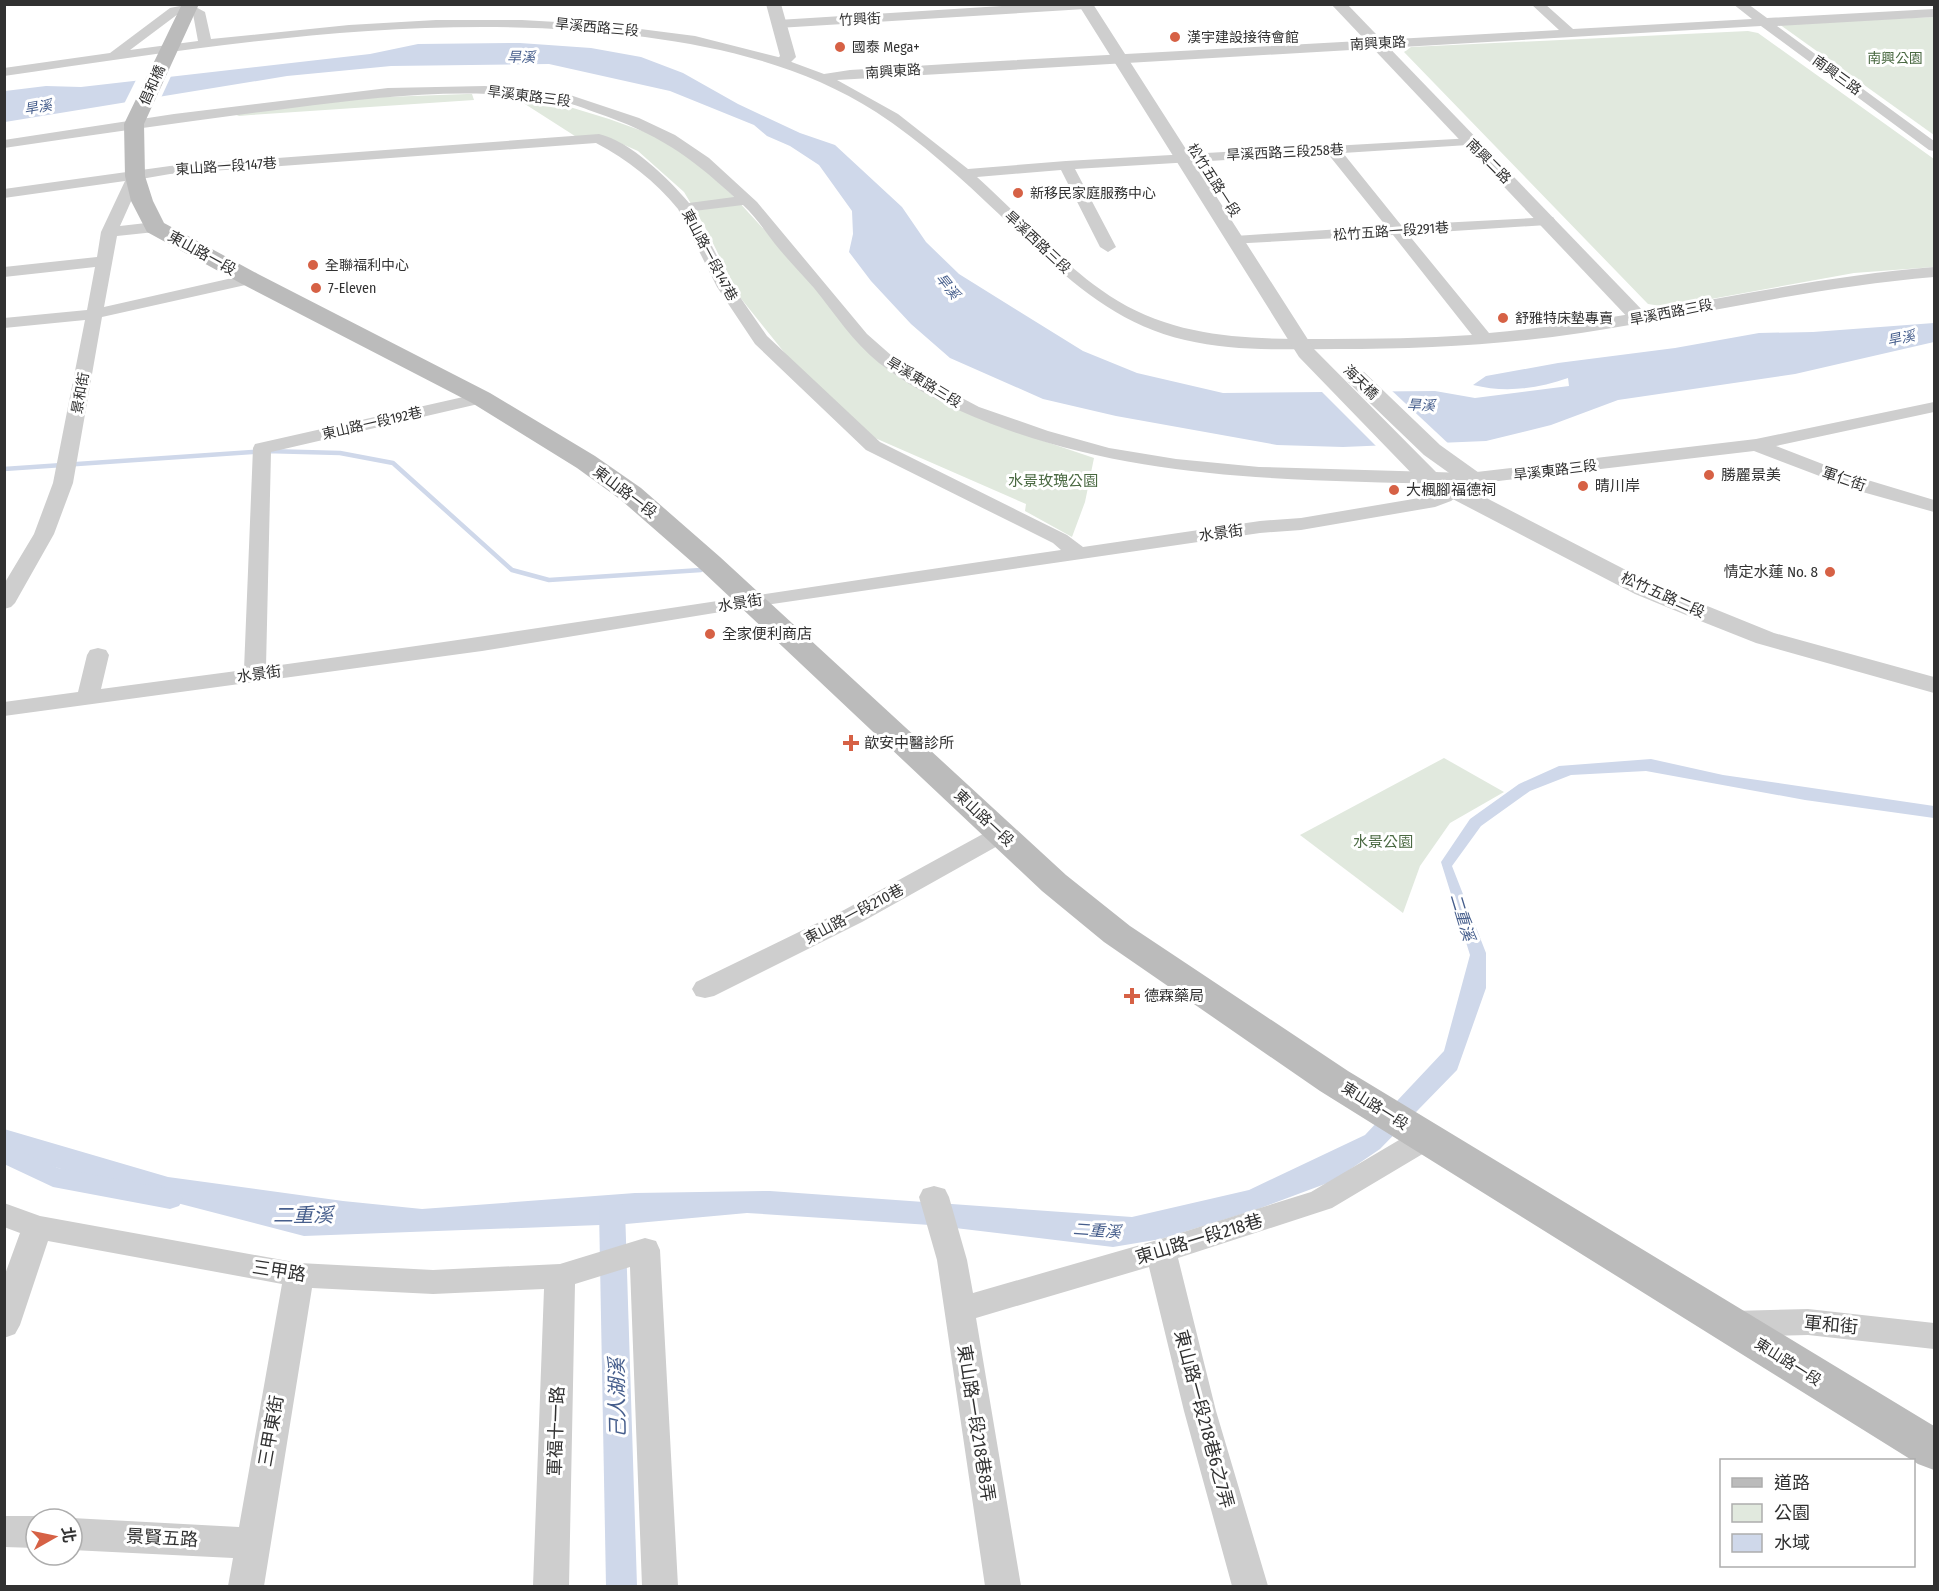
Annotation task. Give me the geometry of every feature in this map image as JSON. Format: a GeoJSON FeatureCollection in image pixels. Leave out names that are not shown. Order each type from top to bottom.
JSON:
{"type":"FeatureCollection","features":[{"type":"Feature","properties":{"kind":"main road"},"geometry":{"type":"LineString","coordinates":[[168,51],[190,6]]}},
{"type":"Feature","properties":{"kind":"main road","name":"倡和橋"},"geometry":{"type":"LineString","coordinates":[[136,120],[168,51]]}},
{"type":"Feature","properties":{"kind":"main road","name":"東山路一段"},"geometry":{"type":"LineString","coordinates":[[136,120],[135,176],[142,201],[154,227],[481,398],[586,462],[631,494],[667,524],[1054,883],[1117,934],[1334,1081],[1935,1450]]}},
{"type":"Feature","properties":{"kind":"street"},"geometry":{"type":"LineString","coordinates":[[773,4],[788,57],[782,62]]}},
{"type":"Feature","properties":{"kind":"street","name":"松竹五路一段"},"geometry":{"type":"LineString","coordinates":[[1100,4],[1127,57],[1315,349]]}},
{"type":"Feature","properties":{"kind":"street","name":"南興二路"},"geometry":{"type":"LineString","coordinates":[[1338,4],[1639,318]]}},
{"type":"Feature","properties":{"kind":"street"},"geometry":{"type":"LineString","coordinates":[[1537,4],[1569,33]]}},
{"type":"Feature","properties":{"kind":"street","name":"南興三路"},"geometry":{"type":"LineString","coordinates":[[1739,4],[1935,147]]}},
{"type":"Feature","properties":{"kind":"street"},"geometry":{"type":"LineString","coordinates":[[1905,4],[1920,14]]}},
{"type":"Feature","properties":{"kind":"street","name":"竹興街"},"geometry":{"type":"LineString","coordinates":[[778,24],[1085,5]]}},
{"type":"Feature","properties":{"kind":"street","name":"松竹五路一段"},"geometry":{"type":"LineString","coordinates":[[1085,5],[1127,57]]}},
{"type":"Feature","properties":{"kind":"street"},"geometry":{"type":"LineString","coordinates":[[113,56],[174,11],[190,6],[199,12],[205,43]]}},
{"type":"Feature","properties":{"kind":"street"},"geometry":{"type":"LineString","coordinates":[[511,22],[537,9]]}},
{"type":"Feature","properties":{"kind":"street","name":"南興東路"},"geometry":{"type":"LineString","coordinates":[[823,78],[850,74],[1127,57],[1935,13]]}},
{"type":"Feature","properties":{"kind":"street","name":"旱溪西路三段"},"geometry":{"type":"LineString","coordinates":[[4,72],[113,56],[168,51],[205,43],[338,28],[468,21],[597,26],[669,35],[720,45],[782,62],[823,78],[891,115],[964,174],[1095,296],[1151,325],[1185,335],[1222,341],[1315,349],[1485,340],[1639,318],[1860,278],[1935,272]]}},
{"type":"Feature","properties":{"kind":"street","name":"旱溪東路三段"},"geometry":{"type":"LineString","coordinates":[[4,144],[136,120],[388,92],[512,91],[565,98],[634,121],[670,138],[704,161],[747,200],[819,284],[861,338],[886,360],[922,384],[973,411],[1041,435],[1108,453],[1176,465],[1260,473],[1428,466]]}},
{"type":"Feature","properties":{"kind":"street","name":"東山路一段147巷"},"geometry":{"type":"LineString","coordinates":[[4,194],[170,170],[599,138],[633,157],[682,203],[725,287],[761,340],[873,446],[1060,539],[1080,554]]}},
{"type":"Feature","properties":{"kind":"street","name":"旱溪西路三段258巷"},"geometry":{"type":"LineString","coordinates":[[964,174],[1066,165],[1468,141]]}},
{"type":"Feature","properties":{"kind":"street"},"geometry":{"type":"LineString","coordinates":[[1332,149],[1485,340]]}},
{"type":"Feature","properties":{"kind":"street"},"geometry":{"type":"LineString","coordinates":[[1066,165],[1108,247]]}},
{"type":"Feature","properties":{"kind":"street","name":"景和街"},"geometry":{"type":"LineString","coordinates":[[4,603],[44,534],[63,483],[109,232],[135,176]]}},
{"type":"Feature","properties":{"kind":"street"},"geometry":{"type":"LineString","coordinates":[[682,203],[727,181]]}},
{"type":"Feature","properties":{"kind":"street"},"geometry":{"type":"LineString","coordinates":[[682,203],[747,200]]}},
{"type":"Feature","properties":{"kind":"street","name":"松竹五路一段291巷"},"geometry":{"type":"LineString","coordinates":[[1244,240],[1547,220]]}},
{"type":"Feature","properties":{"kind":"street"},"geometry":{"type":"LineString","coordinates":[[109,232],[154,227]]}},
{"type":"Feature","properties":{"kind":"street"},"geometry":{"type":"LineString","coordinates":[[4,272],[103,261]]}},
{"type":"Feature","properties":{"kind":"street"},"geometry":{"type":"LineString","coordinates":[[4,323],[94,314],[250,279]]}},
{"type":"Feature","properties":{"kind":"street","name":"海天橋"},"geometry":{"type":"LineString","coordinates":[[1315,349],[1428,466]]}},
{"type":"Feature","properties":{"kind":"street","name":"海天橋"},"geometry":{"type":"LineString","coordinates":[[1315,349],[1428,466]]}},
{"type":"Feature","properties":{"kind":"street","name":"東山路一段192巷"},"geometry":{"type":"LineString","coordinates":[[255,675],[262,448],[481,398]]}},
{"type":"Feature","properties":{"kind":"street","name":"旱溪東路三段"},"geometry":{"type":"LineString","coordinates":[[1460,484],[1756,445],[1935,407]]}},
{"type":"Feature","properties":{"kind":"street","name":"軍仁街"},"geometry":{"type":"LineString","coordinates":[[1756,445],[1832,475],[1894,496],[1935,506]]}},
{"type":"Feature","properties":{"kind":"street","name":"松竹五路二段"},"geometry":{"type":"LineString","coordinates":[[1428,466],[1644,589],[1765,638],[1935,685]]}},
{"type":"Feature","properties":{"kind":"street","name":"松竹五路二段"},"geometry":{"type":"LineString","coordinates":[[1460,484],[1718,602],[1803,634],[1935,670]]}},
{"type":"Feature","properties":{"kind":"street","name":"水景街"},"geometry":{"type":"LineString","coordinates":[[4,709],[482,645],[751,601],[1260,527],[1301,524],[1410,506],[1446,497],[1460,484]]}},
{"type":"Feature","properties":{"kind":"street"},"geometry":{"type":"LineString","coordinates":[[88,698],[98,655]]}},
{"type":"Feature","properties":{"kind":"street","name":"東山路一段210巷"},"geometry":{"type":"LineString","coordinates":[[705,989],[853,916],[1001,834]]}},
{"type":"Feature","properties":{"kind":"street","name":"東山路一段218巷"},"geometry":{"type":"LineString","coordinates":[[959,1310],[1161,1251],[1321,1200],[1426,1138]]}},
{"type":"Feature","properties":{"kind":"street","name":"東山路一段218巷8弄"},"geometry":{"type":"LineString","coordinates":[[934,1197],[952,1260],[1003,1587]]}},
{"type":"Feature","properties":{"kind":"street","name":"三甲路"},"geometry":{"type":"LineString","coordinates":[[4,1214],[38,1227],[299,1275],[432,1282],[560,1276],[645,1250],[660,1587]]}},
{"type":"Feature","properties":{"kind":"street"},"geometry":{"type":"LineString","coordinates":[[4,1325],[38,1227]]}},
{"type":"Feature","properties":{"kind":"street","name":"東山路一段218巷6之7弄"},"geometry":{"type":"LineString","coordinates":[[1161,1251],[1200,1411],[1250,1587]]}},
{"type":"Feature","properties":{"kind":"street","name":"三甲東街"},"geometry":{"type":"LineString","coordinates":[[246,1587],[251,1543],[299,1275]]}},
{"type":"Feature","properties":{"kind":"street","name":"軍福十一路"},"geometry":{"type":"LineString","coordinates":[[551,1587],[560,1276]]}},
{"type":"Feature","properties":{"kind":"street","name":"軍和街"},"geometry":{"type":"LineString","coordinates":[[1727,1324],[1808,1322],[1935,1336]]}},
{"type":"Feature","properties":{"kind":"street"},"geometry":{"type":"LineString","coordinates":[[4,1531],[24,1532]]}},
{"type":"Feature","properties":{"kind":"street","name":"景賢五路"},"geometry":{"type":"LineString","coordinates":[[84,1535],[251,1543]]}},
{"type":"Feature","properties":{"kind":"green space","name":"南興公園"},"geometry":{"type":"Polygon","coordinates":[[[1934,17],[1934,135],[1779,24],[1934,17]]]}},
{"type":"Feature","properties":{"kind":"green space"},"geometry":{"type":"Polygon","coordinates":[[[1748,31],[1758,33],[1934,159],[1934,267],[1854,273],[1667,307],[1648,304],[1404,52],[1411,47],[1748,31]]]}},
{"type":"Feature","properties":{"kind":"green space"},"geometry":{"type":"Polygon","coordinates":[[[472,94],[474,100],[239,116],[231,113],[358,98],[472,94]]]}},
{"type":"Feature","properties":{"kind":"green space","name":"水景玫瑰公園"},"geometry":{"type":"Polygon","coordinates":[[[514,97],[547,100],[609,119],[648,133],[678,149],[708,172],[737,200],[812,282],[854,338],[999,426],[1094,458],[1085,502],[1072,537],[1025,511],[1026,504],[875,438],[796,367],[739,296],[705,227],[684,192],[638,151],[604,136],[578,138],[514,97]]]}},
{"type":"Feature","properties":{"kind":"green space","name":"水景公園"},"geometry":{"type":"Polygon","coordinates":[[[1444,758],[1504,792],[1450,823],[1420,866],[1403,913],[1300,835],[1444,758]]]}},
{"type":"Feature","properties":{"kind":"water","name":"旱溪"},"geometry":{"type":"Polygon","coordinates":[[[520,43],[591,48],[641,57],[683,73],[738,104],[800,133],[835,145],[902,207],[926,242],[959,274],[1083,351],[1137,373],[1223,393],[1435,391],[1475,398],[1569,386],[1568,378],[1521,389],[1497,389],[1473,385],[1486,376],[1759,333],[1813,332],[1934,323],[1934,342],[1795,374],[1618,400],[1551,425],[1486,441],[1343,447],[1277,445],[1116,416],[1043,399],[950,358],[911,324],[871,281],[849,252],[853,234],[852,211],[819,165],[790,146],[767,136],[754,125],[670,91],[549,64],[391,66],[287,76],[5,122],[5,91],[46,86],[81,87],[370,54],[418,44],[520,43]]]}},
{"type":"Feature","properties":{"kind":"water","name":"二重溪"},"geometry":{"type":"Polygon","coordinates":[[[1651,759],[1723,775],[1934,806],[1934,818],[1805,800],[1646,771],[1571,775],[1530,791],[1481,826],[1452,866],[1486,953],[1486,988],[1457,1070],[1380,1149],[1333,1181],[1258,1209],[1161,1239],[1113,1247],[930,1225],[747,1213],[626,1224],[304,1236],[150,1196],[5,1152],[4,1129],[168,1177],[343,1201],[422,1209],[635,1193],[770,1191],[1132,1217],[1249,1190],[1365,1135],[1444,1051],[1470,955],[1441,862],[1470,819],[1519,784],[1559,766],[1651,759]]]}},
{"type":"Feature","properties":{"kind":"pier"},"geometry":{"type":"Polygon","coordinates":[[[172,74],[160,100],[123,106],[137,78],[172,74]]]}},
{"type":"Feature","properties":{"kind":"pier"},"geometry":{"type":"Polygon","coordinates":[[[1389,388],[1451,446],[1379,449],[1319,389],[1389,388]]]}},
{"type":"Feature","properties":{"kind":"waterway"},"geometry":{"type":"LineString","coordinates":[[4,469],[266,451],[340,453],[393,463],[512,570],[549,580],[701,570]]}},
{"type":"Feature","properties":{"kind":"waterway","name":"二重溪"},"geometry":{"type":"LineString","coordinates":[[4,1153],[53,1177],[170,1199]]}},
{"type":"Feature","properties":{"kind":"waterway","name":"己人湖溪"},"geometry":{"type":"LineString","coordinates":[[612,1209],[622,1586]]}},
{"type":"Feature","properties":{"kind":"place","name":"漢宇建設接待會館"},"geometry":{"type":"Point","coordinates":[1175,37]}},
{"type":"Feature","properties":{"kind":"place","name":"國泰 Mega+"},"geometry":{"type":"Point","coordinates":[840,47]}},
{"type":"Feature","properties":{"kind":"place","name":"新移民家庭服務中心"},"geometry":{"type":"Point","coordinates":[1018,193]}},
{"type":"Feature","properties":{"kind":"place","name":"全聯福利中心"},"geometry":{"type":"Point","coordinates":[313,265]}},
{"type":"Feature","properties":{"kind":"place","name":"7-Eleven"},"geometry":{"type":"Point","coordinates":[316,288]}},
{"type":"Feature","properties":{"kind":"place","name":"舒雅特床墊專賣"},"geometry":{"type":"Point","coordinates":[1503,318]}},
{"type":"Feature","properties":{"kind":"place","name":"勝麗景美"},"geometry":{"type":"Point","coordinates":[1709,475]}},
{"type":"Feature","properties":{"kind":"place","name":"晴川岸"},"geometry":{"type":"Point","coordinates":[1583,486]}},
{"type":"Feature","properties":{"kind":"place","name":"大楓腳福德祠"},"geometry":{"type":"Point","coordinates":[1394,490]}},
{"type":"Feature","properties":{"kind":"place","name":"情定水蓮 No. 8"},"geometry":{"type":"Point","coordinates":[1830,572]}},
{"type":"Feature","properties":{"kind":"place","name":"全家便利商店"},"geometry":{"type":"Point","coordinates":[710,634]}},
{"type":"Feature","properties":{"kind":"place","name":"歆安中醫診所"},"geometry":{"type":"Point","coordinates":[851,743]}},
{"type":"Feature","properties":{"kind":"place","name":"德霖藥局"},"geometry":{"type":"Point","coordinates":[1132,996]}}]}
